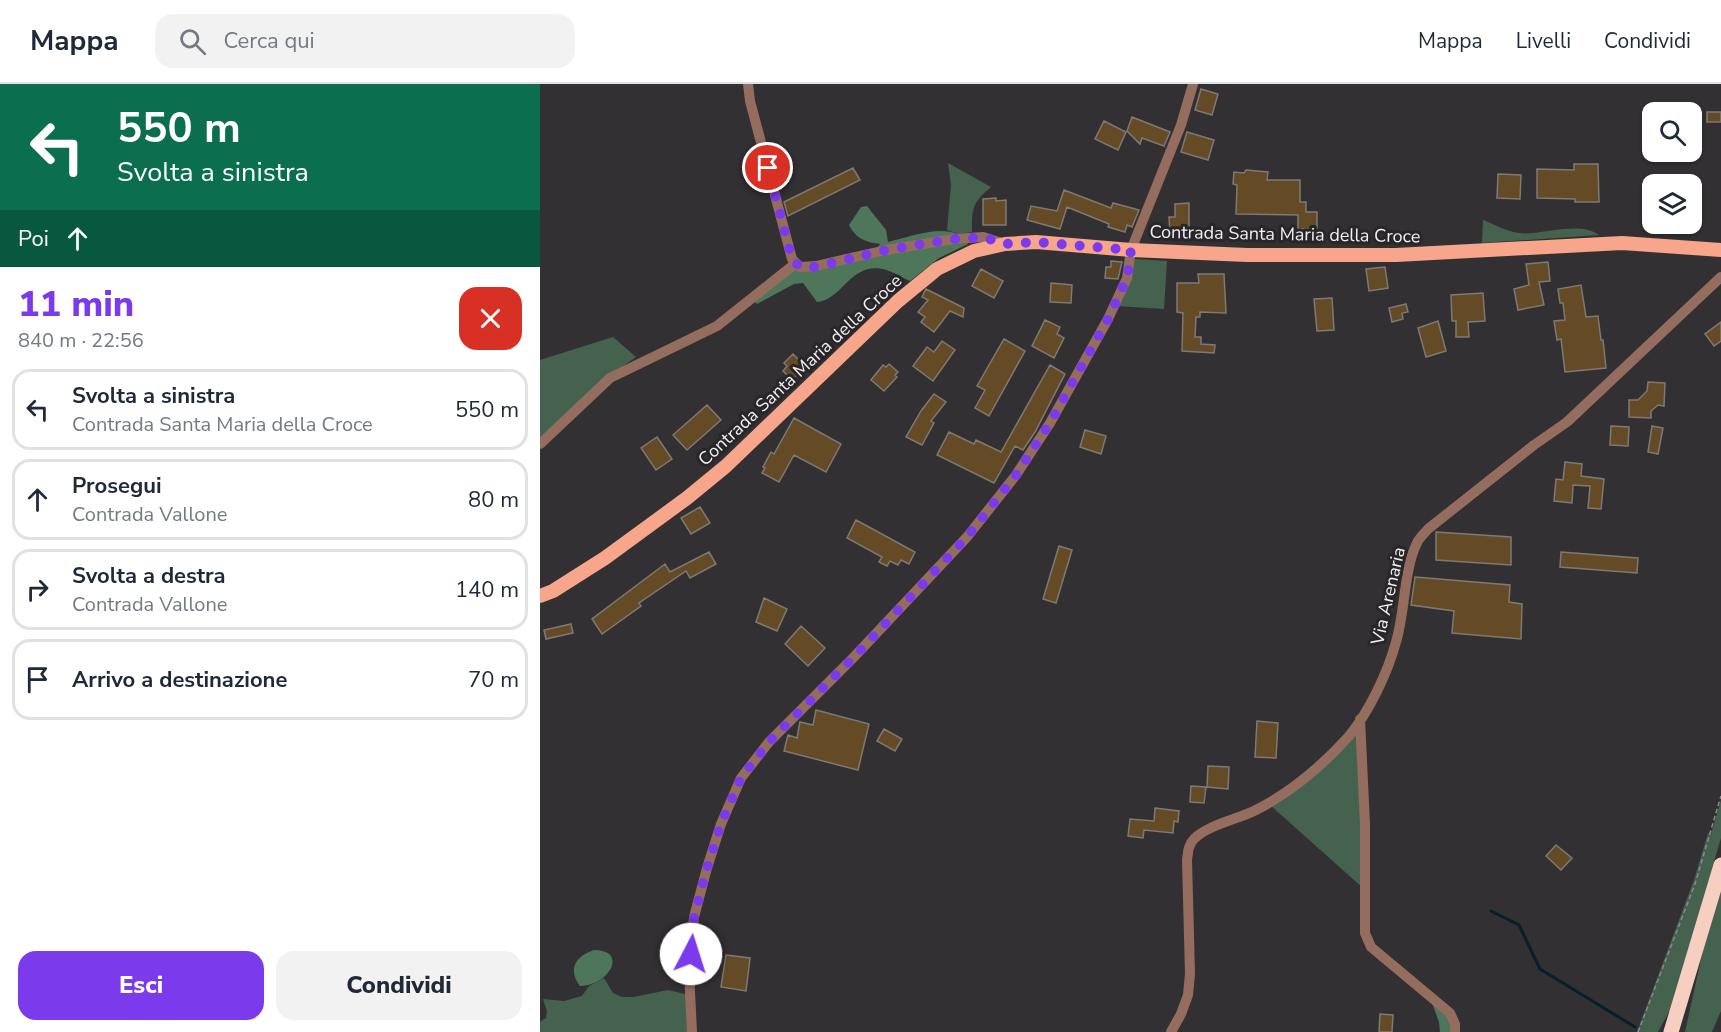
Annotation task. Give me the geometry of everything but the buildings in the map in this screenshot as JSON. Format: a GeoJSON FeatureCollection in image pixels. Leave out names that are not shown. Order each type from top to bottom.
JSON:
{"type":"FeatureCollection","features":[{"type":"Feature","properties":{"kind":"highway"},"geometry":{"type":"LineString","coordinates":[[1671,1032],[1721,865]]}},
{"type":"Feature","properties":{"kind":"main road","name":"Contrada Santa Maria della Croce"},"geometry":{"type":"LineString","coordinates":[[540,596],[553,591],[605,558],[687,498],[726,466],[897,301],[937,268],[974,251],[1005,244],[1036,242],[1131,250],[1247,255],[1396,255],[1622,243],[1721,250]]}},
{"type":"Feature","properties":{"kind":"street"},"geometry":{"type":"LineString","coordinates":[[748,84],[750,101],[792,259],[800,267],[816,267],[886,250],[954,239],[983,237],[1005,244]]}},
{"type":"Feature","properties":{"kind":"street"},"geometry":{"type":"LineString","coordinates":[[692,1032],[689,972],[694,917],[721,824],[741,778],[769,742],[853,658],[967,537],[1016,475],[1050,423],[1108,319],[1127,278],[1131,250],[1181,125],[1193,84]]}},
{"type":"Feature","properties":{"kind":"street"},"geometry":{"type":"LineString","coordinates":[[540,444],[609,378],[717,326],[796,263]]}},
{"type":"Feature","properties":{"kind":"street","name":"Via Arenaria"},"geometry":{"type":"LineString","coordinates":[[1171,1032],[1188,994],[1190,974],[1187,860],[1188,848],[1194,838],[1256,810],[1301,781],[1350,734],[1380,682],[1396,642],[1411,558],[1417,542],[1428,529],[1534,445],[1567,422],[1721,277]]}},
{"type":"Feature","properties":{"kind":"street"},"geometry":{"type":"LineString","coordinates":[[1360,719],[1365,824],[1365,933],[1371,947],[1450,1013],[1455,1024],[1455,1032]]}},
{"type":"Feature","properties":{"kind":"path"},"geometry":{"type":"LineString","coordinates":[[1638,1032],[1695,884],[1721,795]]}},
{"type":"Feature","properties":{"kind":"green space"},"geometry":{"type":"Polygon","coordinates":[[[948,163],[991,187],[974,206],[972,232],[959,234],[947,230],[951,185],[948,163]]]}},
{"type":"Feature","properties":{"kind":"green space"},"geometry":{"type":"Polygon","coordinates":[[[867,206],[886,230],[888,242],[943,231],[953,232],[968,244],[939,258],[910,281],[883,269],[871,269],[854,276],[826,300],[817,302],[803,283],[794,284],[757,304],[754,301],[795,268],[873,255],[880,244],[862,239],[849,225],[861,207],[867,206]]]}},
{"type":"Feature","properties":{"kind":"green space"},"geometry":{"type":"Polygon","coordinates":[[[1483,220],[1505,230],[1519,233],[1581,229],[1599,235],[1482,243],[1483,220]]]}},
{"type":"Feature","properties":{"kind":"green space"},"geometry":{"type":"Polygon","coordinates":[[[1135,259],[1167,261],[1164,309],[1117,306],[1135,259]]]}},
{"type":"Feature","properties":{"kind":"green space"},"geometry":{"type":"Polygon","coordinates":[[[613,337],[636,357],[602,381],[540,439],[540,360],[613,337]]]}},
{"type":"Feature","properties":{"kind":"green space"},"geometry":{"type":"Polygon","coordinates":[[[1358,727],[1363,888],[1269,804],[1358,727]]]}},
{"type":"Feature","properties":{"kind":"green space"},"geometry":{"type":"Polygon","coordinates":[[[1721,800],[1721,838],[1671,1008],[1658,1032],[1637,1032],[1694,880],[1708,833],[1711,834],[1721,800]]]}},
{"type":"Feature","properties":{"kind":"green space"},"geometry":{"type":"Polygon","coordinates":[[[1721,881],[1721,1011],[1712,1032],[1685,1032],[1711,914],[1721,881]]]}},
{"type":"Feature","properties":{"kind":"green space"},"geometry":{"type":"Polygon","coordinates":[[[594,950],[611,956],[613,961],[611,968],[599,980],[580,986],[574,974],[575,964],[582,956],[594,950]]]}},
{"type":"Feature","properties":{"kind":"green space"},"geometry":{"type":"Polygon","coordinates":[[[604,978],[613,993],[622,997],[634,997],[668,990],[689,995],[690,1032],[540,1032],[540,1022],[546,1018],[547,1011],[543,999],[564,1001],[582,996],[589,986],[604,978]]]}},
{"type":"Feature","properties":{"kind":"green space"},"geometry":{"type":"Polygon","coordinates":[[[1432,1003],[1451,1018],[1460,1032],[1440,1032],[1432,1003]]]}},
{"type":"Feature","properties":{"kind":"waterway"},"geometry":{"type":"LineString","coordinates":[[1491,911],[1519,925],[1540,969],[1635,1027]]}},
{"type":"Feature","properties":{"kind":"route"},"geometry":{"type":"LineString","coordinates":[[691,954],[694,917],[707,868],[721,824],[741,778],[769,742],[853,658],[967,537],[1016,475],[1050,423],[1108,319],[1127,278],[1131,250],[1036,242],[1005,244],[983,237],[954,239],[886,250],[816,267],[800,267],[792,259],[768,168]]}}]}
